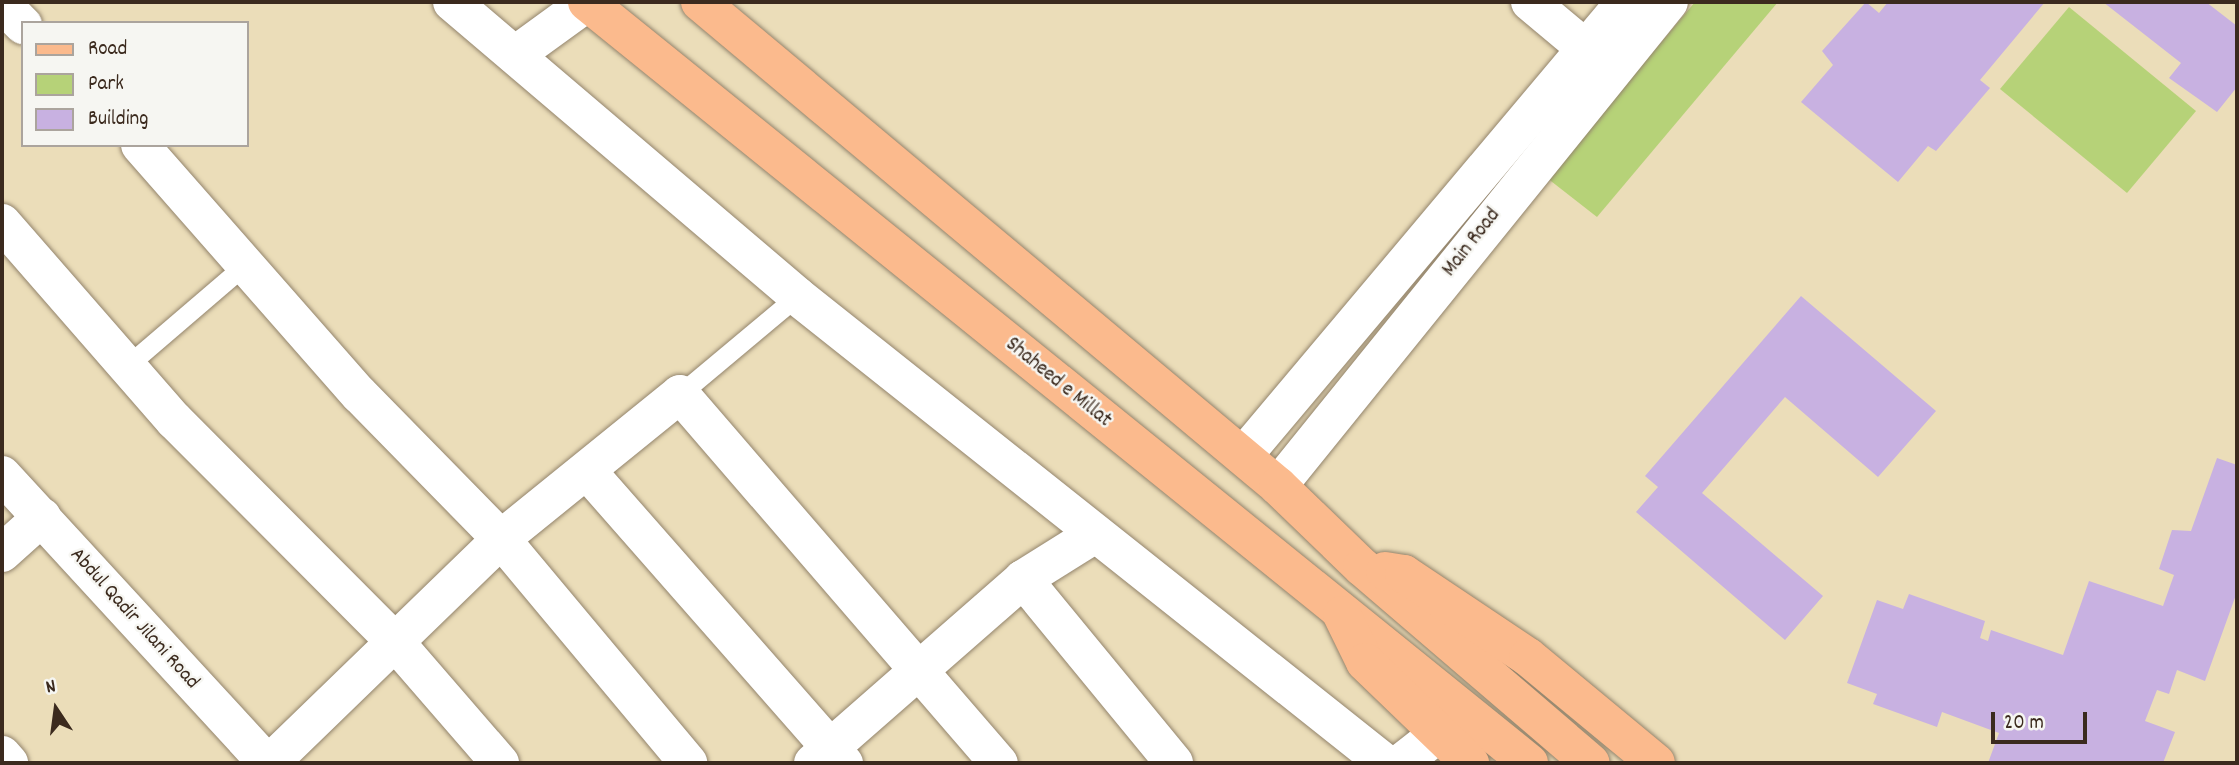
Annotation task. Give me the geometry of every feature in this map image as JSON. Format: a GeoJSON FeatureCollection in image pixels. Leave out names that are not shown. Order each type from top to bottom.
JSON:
{"type":"FeatureCollection","features":[{"type":"Feature","properties":{"kind":"main road","name":"Shaheed e Millat"},"geometry":{"type":"LineString","coordinates":[[588,2],[1340,610],[1397,652],[1529,763]]}},
{"type":"Feature","properties":{"kind":"main road"},"geometry":{"type":"LineString","coordinates":[[700,2],[1243,456],[1422,620],[1591,763]]}},
{"type":"Feature","properties":{"kind":"main road"},"geometry":{"type":"LineString","coordinates":[[1362,567],[1404,574],[1528,657],[1656,763]]}},
{"type":"Feature","properties":{"kind":"main road"},"geometry":{"type":"LineString","coordinates":[[1340,610],[1365,662],[1470,763]]}},
{"type":"Feature","properties":{"kind":"street"},"geometry":{"type":"LineString","coordinates":[[452,2],[797,296],[1385,763]]}},
{"type":"Feature","properties":{"kind":"street"},"geometry":{"type":"LineString","coordinates":[[515,55],[588,2]]}},
{"type":"Feature","properties":{"kind":"street"},"geometry":{"type":"LineString","coordinates":[[1530,2],[1598,59]]}},
{"type":"Feature","properties":{"kind":"street","name":"Main Road"},"geometry":{"type":"LineString","coordinates":[[1278,486],[1402,331],[1598,59],[1625,2]]}},
{"type":"Feature","properties":{"kind":"street","name":"Main Road"},"geometry":{"type":"LineString","coordinates":[[1243,456],[1598,59],[1669,2]]}},
{"type":"Feature","properties":{"kind":"street"},"geometry":{"type":"LineString","coordinates":[[2,4],[21,23]]}},
{"type":"Feature","properties":{"kind":"street"},"geometry":{"type":"LineString","coordinates":[[142,147],[359,394],[501,539],[688,763]]}},
{"type":"Feature","properties":{"kind":"street"},"geometry":{"type":"LineString","coordinates":[[2,223],[128,365],[396,643],[500,763]]}},
{"type":"Feature","properties":{"kind":"street"},"geometry":{"type":"LineString","coordinates":[[1375,306],[1402,331]]}},
{"type":"Feature","properties":{"kind":"street"},"geometry":{"type":"LineString","coordinates":[[1305,384],[1338,410]]}},
{"type":"Feature","properties":{"kind":"street"},"geometry":{"type":"LineString","coordinates":[[268,763],[396,643],[501,539],[588,472],[680,394],[916,672],[999,763]]}},
{"type":"Feature","properties":{"kind":"street"},"geometry":{"type":"LineString","coordinates":[[588,472],[829,758],[916,672],[1023,579],[1095,534]]}},
{"type":"Feature","properties":{"kind":"street","name":"Abdul Qadir Jilani Road"},"geometry":{"type":"LineString","coordinates":[[2,475],[268,763]]}},
{"type":"Feature","properties":{"kind":"street"},"geometry":{"type":"LineString","coordinates":[[2,553],[41,517]]}},
{"type":"Feature","properties":{"kind":"street"},"geometry":{"type":"LineString","coordinates":[[1023,579],[1174,763]]}},
{"type":"Feature","properties":{"kind":"street"},"geometry":{"type":"LineString","coordinates":[[1401,763],[1438,734]]}},
{"type":"Feature","properties":{"kind":"street"},"geometry":{"type":"LineString","coordinates":[[2,755],[9,763]]}},
{"type":"Feature","properties":{"kind":"lane"},"geometry":{"type":"LineString","coordinates":[[128,365],[246,264]]}},
{"type":"Feature","properties":{"kind":"lane"},"geometry":{"type":"LineString","coordinates":[[680,394],[797,296]]}},
{"type":"Feature","properties":{"kind":"green space"},"geometry":{"type":"Polygon","coordinates":[[[1695,2],[1778,2],[1597,217],[1547,178],[1695,2]]]}},
{"type":"Feature","properties":{"kind":"green space"},"geometry":{"type":"Polygon","coordinates":[[[2069,7],[2196,111],[2127,193],[2000,89],[2069,7]]]}},
{"type":"Feature","properties":{"kind":"building"},"geometry":{"type":"Polygon","coordinates":[[[1866,2],[1879,13],[1888,2],[2045,2],[1980,80],[1990,88],[1936,151],[1928,146],[1898,182],[1801,102],[1833,65],[1822,51],[1866,2]]]}},
{"type":"Feature","properties":{"kind":"building"},"geometry":{"type":"Polygon","coordinates":[[[2103,2],[2206,2],[2237,26],[2237,87],[2217,112],[2169,78],[2181,63],[2103,2]]]}},
{"type":"Feature","properties":{"kind":"building"},"geometry":{"type":"Polygon","coordinates":[[[1801,296],[1936,411],[1878,477],[1785,397],[1702,493],[1823,596],[1785,640],[1636,512],[1658,487],[1645,476],[1801,296]]]}},
{"type":"Feature","properties":{"kind":"building"},"geometry":{"type":"Polygon","coordinates":[[[2217,458],[2237,465],[2237,592],[2205,681],[2177,670],[2169,694],[2157,690],[2145,721],[2175,732],[2163,763],[1988,763],[1999,733],[1942,712],[1937,727],[1873,704],[1877,694],[1847,683],[1877,600],[1903,609],[1909,594],[1985,621],[1980,638],[1988,641],[1991,630],[2063,655],[2089,581],[2163,606],[2174,575],[2159,569],[2172,530],[2191,531],[2217,458]]]}}]}
